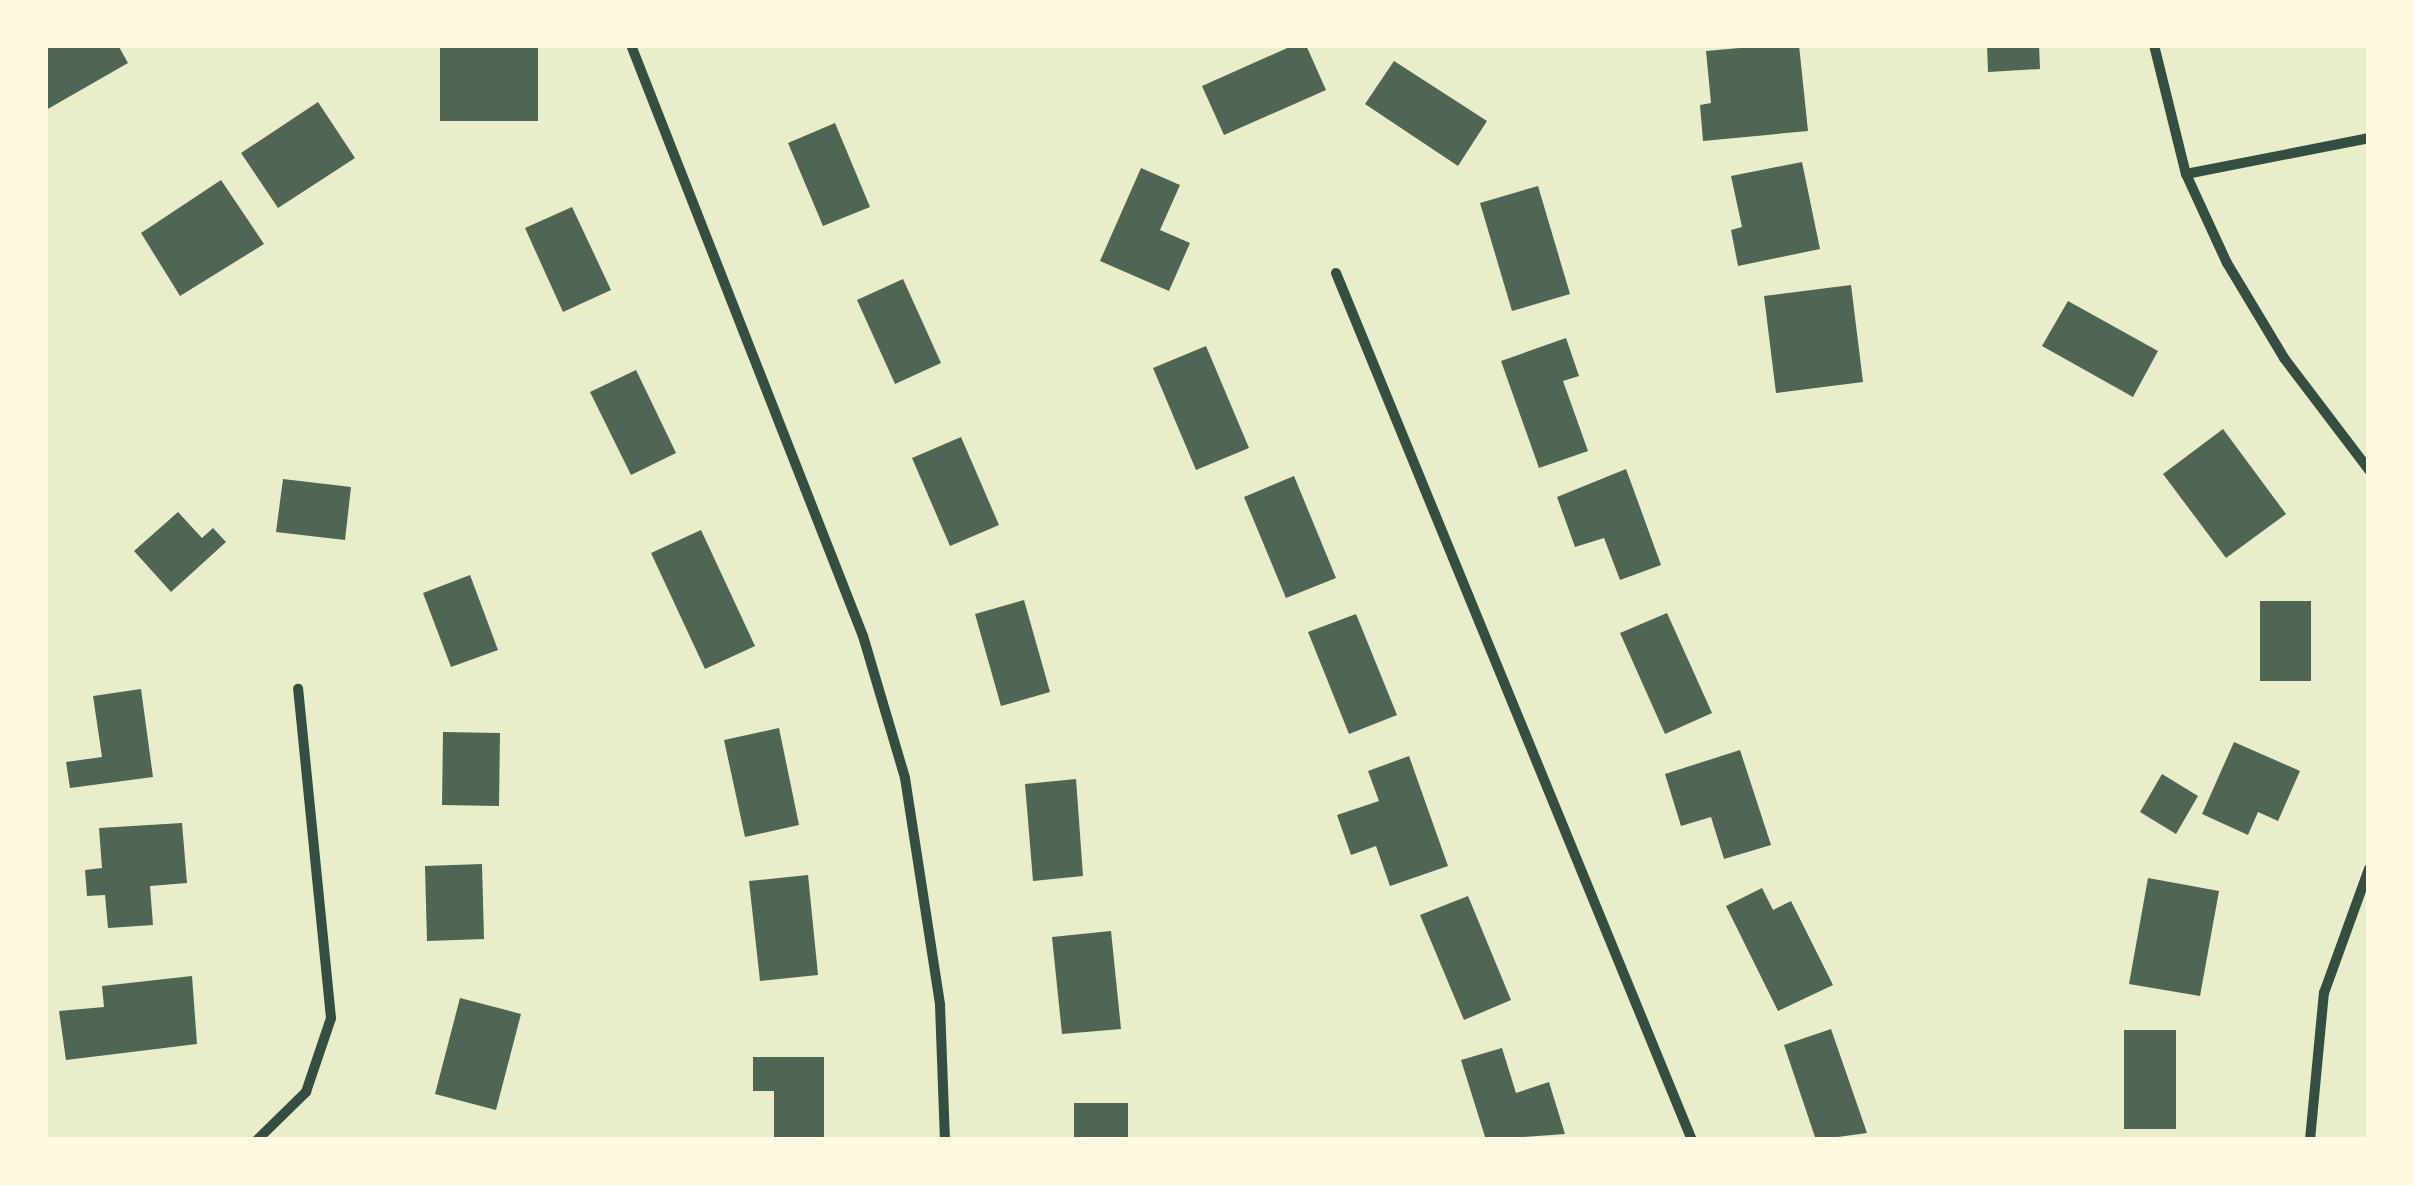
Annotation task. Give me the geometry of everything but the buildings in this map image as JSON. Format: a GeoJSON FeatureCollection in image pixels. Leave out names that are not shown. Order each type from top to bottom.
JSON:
{"type":"FeatureCollection","features":[{"type":"Feature","properties":{"kind":"street"},"geometry":{"type":"LineString","coordinates":[[631,45],[863,636],[905,778],[940,1005],[945,1140]]}},
{"type":"Feature","properties":{"kind":"street"},"geometry":{"type":"LineString","coordinates":[[2154,45],[2186,174],[2254,312],[2369,470]]}},
{"type":"Feature","properties":{"kind":"street"},"geometry":{"type":"LineString","coordinates":[[2186,174],[2369,138]]}},
{"type":"Feature","properties":{"kind":"street"},"geometry":{"type":"LineString","coordinates":[[1336,273],[1692,1140]]}},
{"type":"Feature","properties":{"kind":"street"},"geometry":{"type":"LineString","coordinates":[[258,1140],[306,1092],[331,1018],[298,689]]}},
{"type":"Feature","properties":{"kind":"street"},"geometry":{"type":"LineString","coordinates":[[2310,1140],[2324,992],[2369,869]]}}]}
